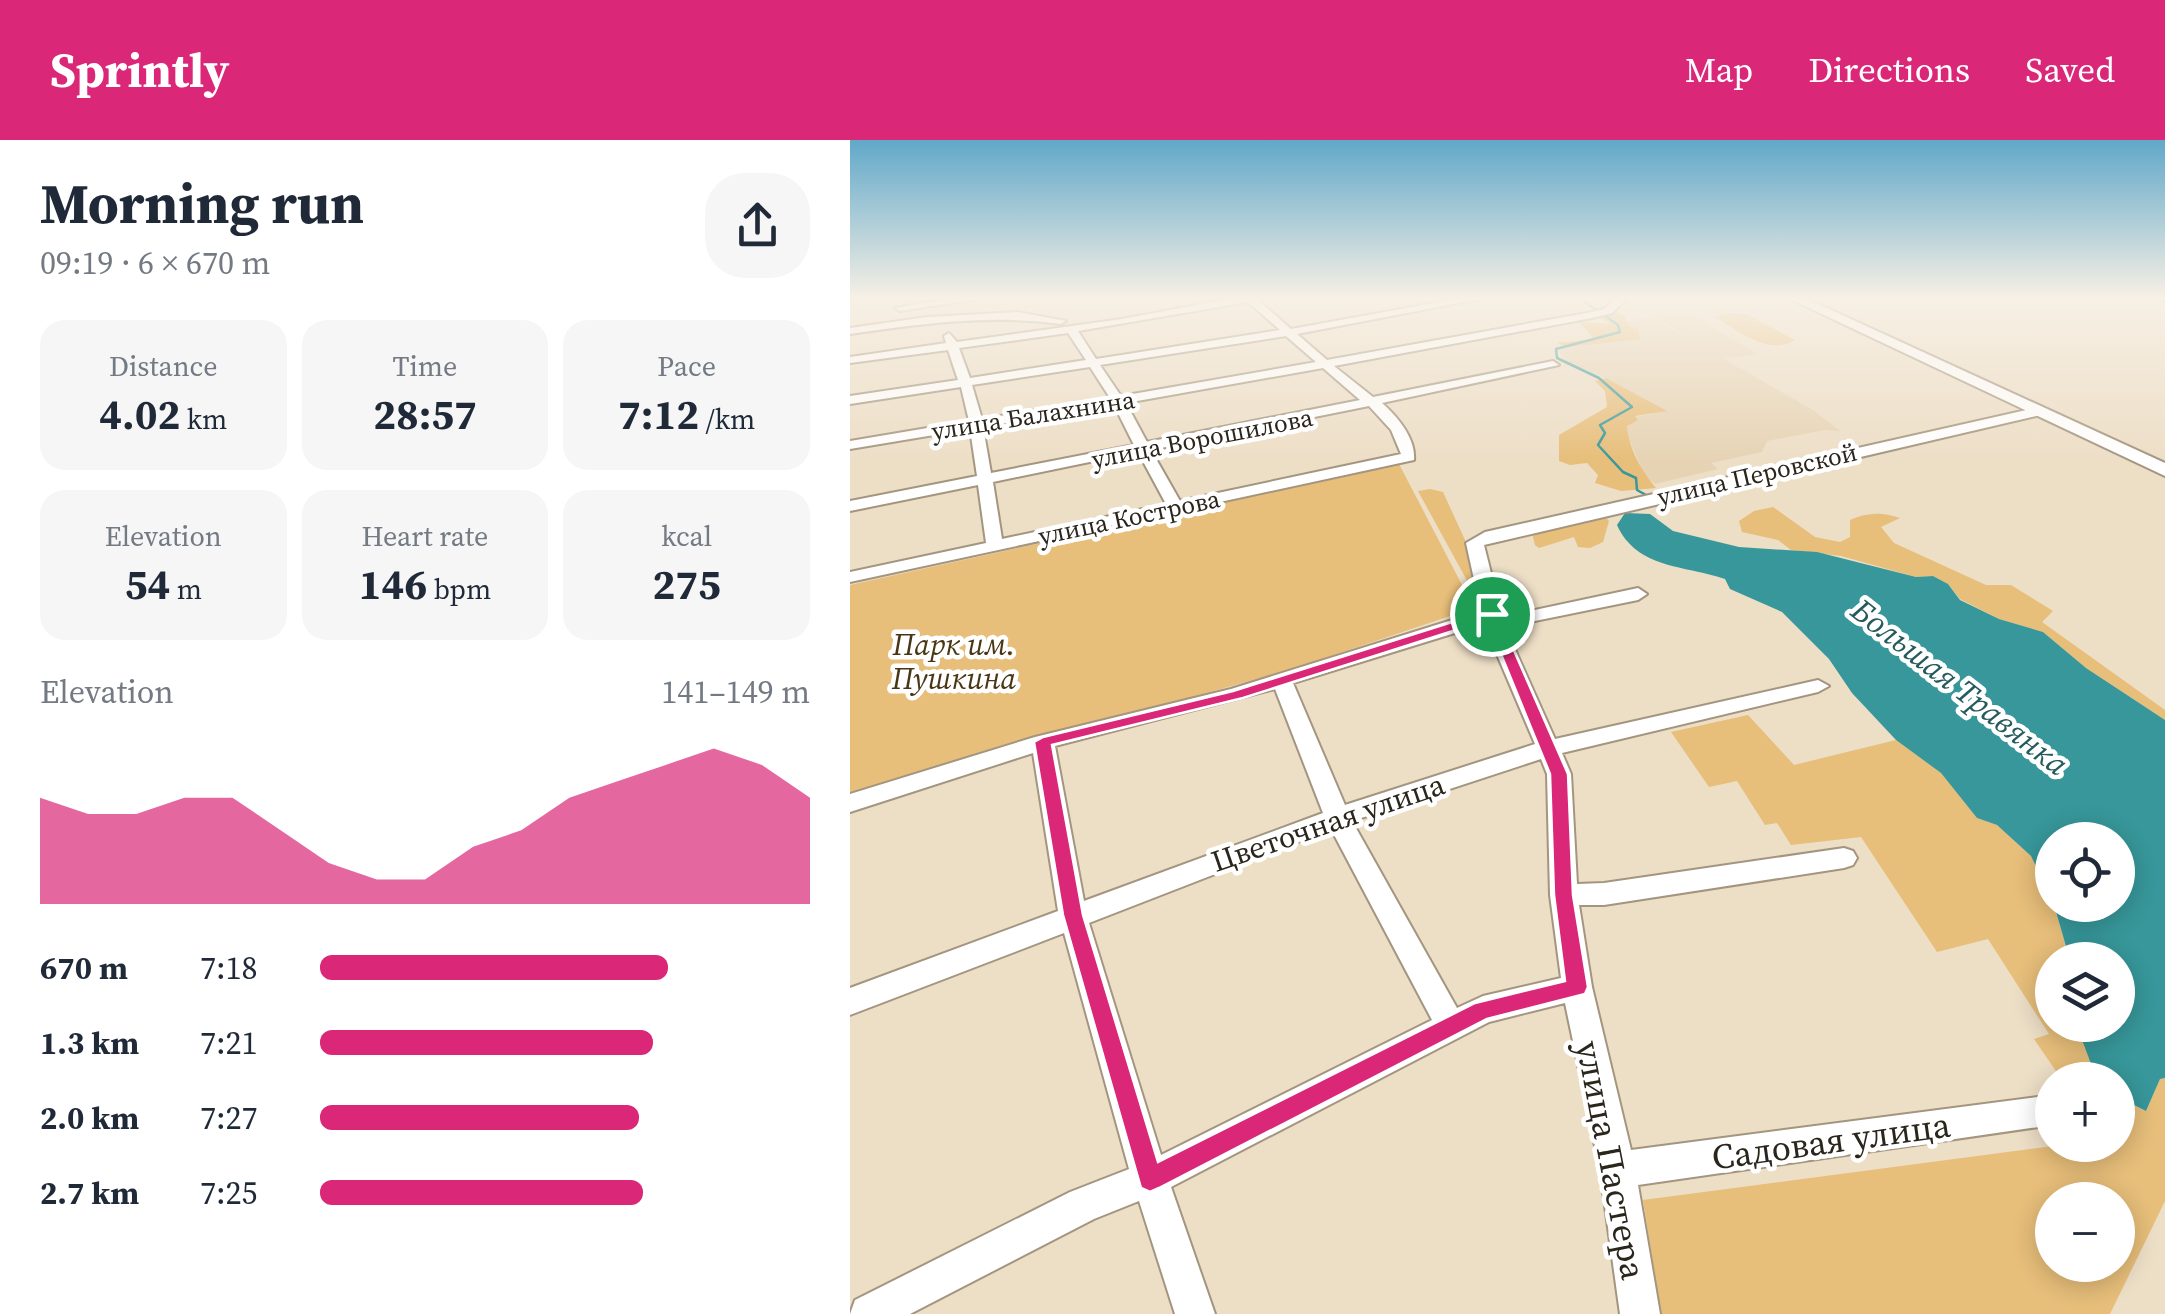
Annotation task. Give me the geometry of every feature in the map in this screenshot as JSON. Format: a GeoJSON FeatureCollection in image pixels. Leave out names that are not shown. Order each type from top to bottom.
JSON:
{"type":"FeatureCollection","features":[{"type":"Feature","properties":{"kind":"street"},"geometry":{"type":"LineString","coordinates":[[850,360],[910,352]]}},
{"type":"Feature","properties":{"kind":"street"},"geometry":{"type":"LineString","coordinates":[[955,352],[968,383],[994,546]]}},
{"type":"Feature","properties":{"kind":"street"},"geometry":{"type":"LineString","coordinates":[[1087,352],[1118,400],[1175,508]]}},
{"type":"Feature","properties":{"kind":"street"},"geometry":{"type":"LineString","coordinates":[[850,400],[1166,352]]}},
{"type":"Feature","properties":{"kind":"street"},"geometry":{"type":"LineString","coordinates":[[1313,352],[1362,396],[1376,402]]}},
{"type":"Feature","properties":{"kind":"street","name":"улица Балахнина"},"geometry":{"type":"LineString","coordinates":[[850,445],[1382,352]]}},
{"type":"Feature","properties":{"kind":"street"},"geometry":{"type":"LineString","coordinates":[[1911,352],[2165,470]]}},
{"type":"Feature","properties":{"kind":"street","name":"улица Ворошилова"},"geometry":{"type":"LineString","coordinates":[[850,506],[1553,365]]}},
{"type":"Feature","properties":{"kind":"street","name":"улица Кострова"},"geometry":{"type":"LineString","coordinates":[[850,577],[1409,458],[1392,421],[1376,402]]}},
{"type":"Feature","properties":{"kind":"street","name":"улица Перовской"},"geometry":{"type":"LineString","coordinates":[[1475,543],[1649,498],[2040,411]]}},
{"type":"Feature","properties":{"kind":"street","name":"улица Пастера"},"geometry":{"type":"LineString","coordinates":[[1475,543],[1493,619],[1559,774],[1564,895],[1577,987],[1618,1170],[1640,1314]]}},
{"type":"Feature","properties":{"kind":"street"},"geometry":{"type":"LineString","coordinates":[[850,803],[1043,742],[1282,681],[1493,619],[1638,594]]}},
{"type":"Feature","properties":{"kind":"street"},"geometry":{"type":"LineString","coordinates":[[1282,681],[1338,817],[1451,1026]]}},
{"type":"Feature","properties":{"kind":"street","name":"Цветочная улица"},"geometry":{"type":"LineString","coordinates":[[850,1002],[1338,817],[1548,748],[1818,686]]}},
{"type":"Feature","properties":{"kind":"street"},"geometry":{"type":"LineString","coordinates":[[1043,742],[1073,915],[1150,1179],[1195,1314]]}},
{"type":"Feature","properties":{"kind":"street"},"geometry":{"type":"LineString","coordinates":[[1564,895],[1604,894],[1844,858]]}},
{"type":"Feature","properties":{"kind":"street"},"geometry":{"type":"LineString","coordinates":[[869,1314],[1083,1205],[1150,1179],[1483,1010],[1577,987]]}},
{"type":"Feature","properties":{"kind":"street","name":"Садовая улица"},"geometry":{"type":"LineString","coordinates":[[1618,1170],[2035,1113]]}},
{"type":"Feature","properties":{"kind":"shaded area"},"geometry":{"type":"Polygon","coordinates":[[[1559,352],[1753,352],[1757,354],[1724,359],[1813,410],[1840,431],[1825,430],[1767,441],[1762,452],[1711,463],[1718,469],[1655,484],[1646,478],[1627,426],[1637,420],[1634,417],[1653,414],[1653,406],[1606,378],[1565,361],[1559,352]]]}},
{"type":"Feature","properties":{"kind":"green space"},"geometry":{"type":"Polygon","coordinates":[[[1606,378],[1667,411],[1635,416],[1638,420],[1627,426],[1637,460],[1656,488],[1621,491],[1595,483],[1598,475],[1587,463],[1570,465],[1559,461],[1559,435],[1607,407],[1605,391],[1595,381],[1606,378]]]}},
{"type":"Feature","properties":{"kind":"green space","name":"Парк им. Пушкина"},"geometry":{"type":"Polygon","coordinates":[[[1399,464],[1474,608],[1295,668],[850,794],[850,585],[1399,464]]]}},
{"type":"Feature","properties":{"kind":"green space"},"geometry":{"type":"Polygon","coordinates":[[[1418,491],[1443,492],[1465,540],[1476,583],[1470,586],[1418,491]]]}},
{"type":"Feature","properties":{"kind":"green space"},"geometry":{"type":"Polygon","coordinates":[[[1773,507],[1815,537],[1840,542],[1850,537],[1850,520],[1875,514],[1900,518],[1881,527],[1894,543],[1986,585],[2011,585],[2053,611],[2042,622],[2165,710],[2165,720],[2086,668],[2043,632],[1999,619],[1960,599],[1948,584],[1933,576],[1916,577],[1841,556],[1791,550],[1778,540],[1742,532],[1739,521],[1754,511],[1773,507]]]}},
{"type":"Feature","properties":{"kind":"green space"},"geometry":{"type":"Polygon","coordinates":[[[1603,514],[1609,521],[1603,542],[1590,548],[1578,547],[1574,537],[1539,548],[1535,545],[1531,529],[1603,514]]]}},
{"type":"Feature","properties":{"kind":"green space"},"geometry":{"type":"Polygon","coordinates":[[[1748,715],[1794,765],[1896,740],[1941,773],[1977,818],[1997,825],[2031,856],[2035,863],[2035,922],[2059,922],[2065,942],[2035,942],[2035,1012],[1988,939],[1937,952],[1861,837],[1791,845],[1777,823],[1765,825],[1737,781],[1709,787],[1671,732],[1748,715]]]}},
{"type":"Feature","properties":{"kind":"green space"},"geometry":{"type":"Polygon","coordinates":[[[2036,1042],[2084,1042],[2091,1062],[2050,1062],[2036,1042]]]}},
{"type":"Feature","properties":{"kind":"green space"},"geometry":{"type":"Polygon","coordinates":[[[2165,1078],[2165,1201],[2135,1263],[2135,1182],[2035,1182],[2035,1282],[2126,1282],[2110,1314],[1661,1314],[1643,1200],[2035,1148],[2035,1162],[2135,1162],[2135,1106],[2146,1111],[2160,1079],[2165,1078]]]}},
{"type":"Feature","properties":{"kind":"water"},"geometry":{"type":"Polygon","coordinates":[[[1625,513],[1650,514],[1673,531],[1739,547],[1817,552],[1916,577],[1933,576],[1948,584],[1960,600],[1999,619],[2043,632],[2086,668],[2165,720],[2165,1078],[2160,1079],[2146,1111],[2135,1106],[2135,1062],[2090,1062],[2083,1042],[2135,1042],[2135,942],[2065,942],[2059,922],[2135,922],[2135,822],[2035,822],[2035,864],[1997,825],[1977,818],[1941,773],[1896,740],[1852,693],[1829,659],[1782,612],[1730,589],[1725,579],[1649,558],[1626,539],[1617,525],[1625,513]]]}},
{"type":"Feature","properties":{"kind":"waterway","name":"Большая Травянка"},"geometry":{"type":"LineString","coordinates":[[1556,352],[1557,358],[1599,378],[1632,407],[1600,425],[1605,433],[1598,445],[1623,472],[1636,478],[1637,490],[1646,495]]}},
{"type":"Feature","properties":{"kind":"route"},"geometry":{"type":"LineString","coordinates":[[1492,614],[1559,774],[1564,895],[1577,987],[1483,1010],[1150,1179],[1073,915],[1043,742],[1237,694],[1492,614]]}}]}
